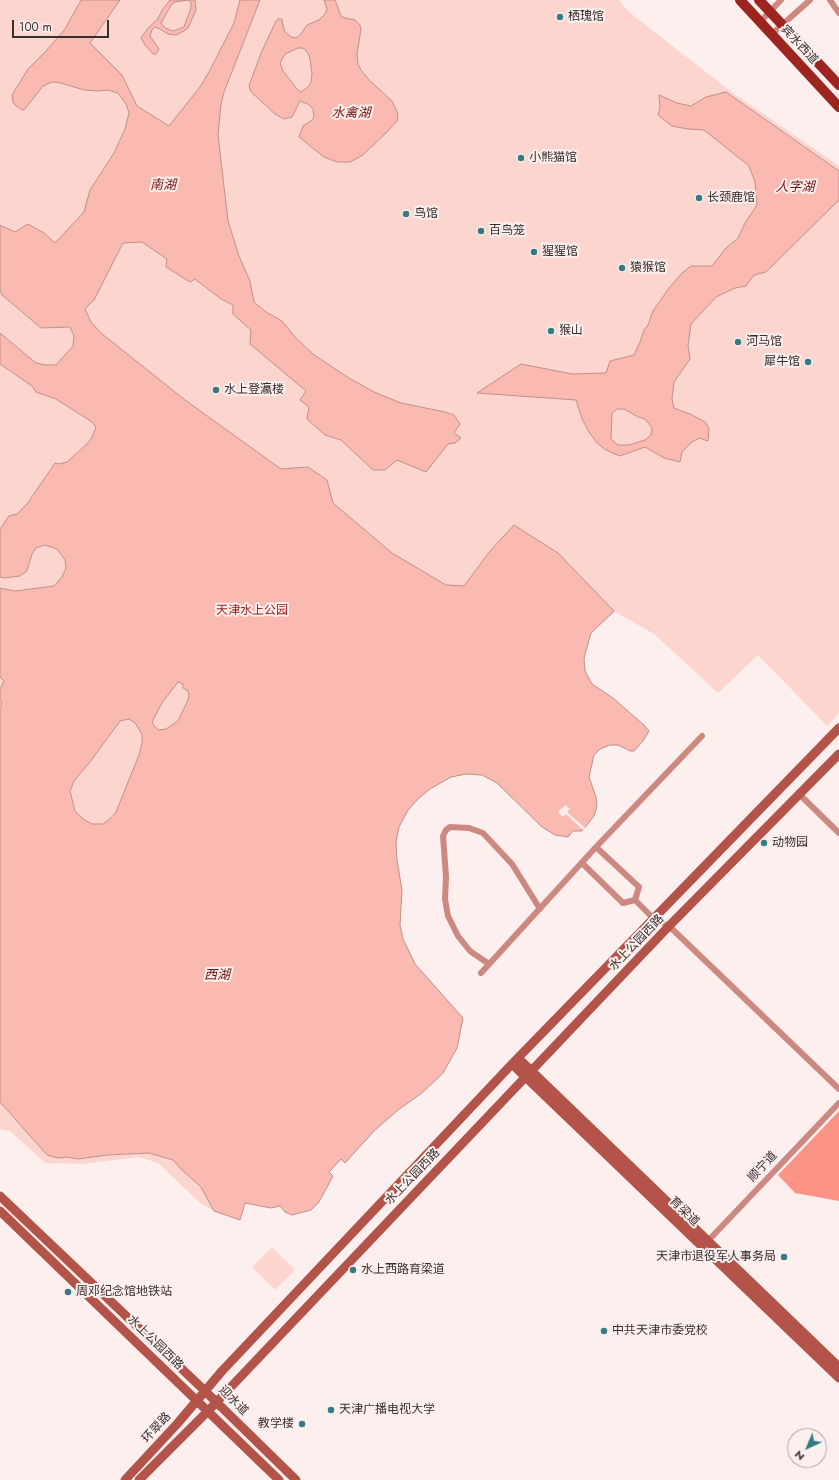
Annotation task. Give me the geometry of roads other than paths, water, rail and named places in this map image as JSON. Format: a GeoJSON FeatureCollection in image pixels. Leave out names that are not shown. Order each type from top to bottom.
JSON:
{"type":"FeatureCollection","features":[{"type":"Feature","properties":{"kind":"main road","name":"宾水西道"},"geometry":{"type":"LineString","coordinates":[[740,0],[839,107]]}},
{"type":"Feature","properties":{"kind":"main road","name":"宾水西道"},"geometry":{"type":"LineString","coordinates":[[759,0],[839,85]]}},
{"type":"Feature","properties":{"kind":"main road","name":"水上公园西路"},"geometry":{"type":"LineString","coordinates":[[0,1196],[204,1390],[515,1061],[839,728]]}},
{"type":"Feature","properties":{"kind":"main road","name":"水上公园西路"},"geometry":{"type":"LineString","coordinates":[[0,1210],[208,1411],[670,926],[839,754]]}},
{"type":"Feature","properties":{"kind":"main road","name":"育梁道"},"geometry":{"type":"LineString","coordinates":[[515,1061],[705,1244],[839,1378]]}},
{"type":"Feature","properties":{"kind":"main road"},"geometry":{"type":"LineString","coordinates":[[705,1244],[839,1367]]}},
{"type":"Feature","properties":{"kind":"main road","name":"环翠路"},"geometry":{"type":"LineString","coordinates":[[125,1480],[160,1443],[204,1390]]}},
{"type":"Feature","properties":{"kind":"main road","name":"迎水道"},"geometry":{"type":"LineString","coordinates":[[204,1390],[296,1480]]}},
{"type":"Feature","properties":{"kind":"main road","name":"环翠路"},"geometry":{"type":"LineString","coordinates":[[139,1480],[208,1411]]}},
{"type":"Feature","properties":{"kind":"main road","name":"迎水道"},"geometry":{"type":"LineString","coordinates":[[208,1411],[279,1480]]}},
{"type":"Feature","properties":{"kind":"street"},"geometry":{"type":"LineString","coordinates":[[760,22],[781,0]]}},
{"type":"Feature","properties":{"kind":"street"},"geometry":{"type":"LineString","coordinates":[[772,34],[810,0]]}},
{"type":"Feature","properties":{"kind":"street"},"geometry":{"type":"LineString","coordinates":[[830,0],[839,13]]}},
{"type":"Feature","properties":{"kind":"street"},"geometry":{"type":"LineString","coordinates":[[480,973],[596,847],[702,736]]}},
{"type":"Feature","properties":{"kind":"street"},"geometry":{"type":"LineString","coordinates":[[799,794],[839,832]]}},
{"type":"Feature","properties":{"kind":"street"},"geometry":{"type":"LineString","coordinates":[[489,964],[470,951],[458,936],[448,916],[445,899],[446,877],[443,836],[446,830],[450,827],[469,828],[483,833],[512,864],[540,909]]}},
{"type":"Feature","properties":{"kind":"street"},"geometry":{"type":"LineString","coordinates":[[596,847],[638,887],[635,900]]}},
{"type":"Feature","properties":{"kind":"street"},"geometry":{"type":"LineString","coordinates":[[582,863],[623,903],[635,900]]}},
{"type":"Feature","properties":{"kind":"street"},"geometry":{"type":"LineString","coordinates":[[635,900],[654,918],[670,926],[839,1090]]}},
{"type":"Feature","properties":{"kind":"street","name":"顺宁道"},"geometry":{"type":"LineString","coordinates":[[705,1244],[839,1103]]}},
{"type":"Feature","properties":{"kind":"water","name":"西湖"},"geometry":{"type":"Polygon","coordinates":[[[81,0],[120,0],[90,43],[122,75],[137,106],[169,126],[200,87],[210,70],[234,23],[240,0],[260,0],[224,92],[221,104],[218,135],[228,221],[239,256],[250,281],[254,302],[266,312],[282,321],[295,337],[314,355],[349,378],[374,392],[401,403],[454,415],[460,424],[454,433],[461,438],[455,443],[448,444],[426,472],[397,460],[385,470],[373,470],[341,440],[325,435],[307,419],[309,407],[300,400],[306,391],[250,344],[251,330],[233,314],[233,305],[221,299],[195,279],[190,282],[166,267],[167,259],[142,242],[123,243],[94,300],[85,309],[91,322],[101,333],[185,400],[281,469],[308,467],[327,480],[333,503],[392,553],[446,585],[464,586],[490,551],[514,525],[558,553],[614,611],[591,633],[584,658],[585,671],[592,684],[613,698],[649,731],[634,751],[630,751],[618,745],[610,745],[600,749],[594,755],[589,777],[596,797],[597,806],[594,816],[582,831],[573,831],[568,837],[555,835],[542,827],[497,783],[482,775],[466,774],[451,777],[430,789],[408,810],[399,827],[396,842],[397,860],[402,890],[400,925],[403,939],[415,964],[463,1018],[457,1048],[443,1073],[422,1093],[398,1110],[374,1131],[345,1163],[341,1159],[329,1172],[333,1176],[319,1202],[311,1210],[292,1215],[285,1212],[280,1206],[271,1208],[245,1203],[240,1220],[214,1211],[201,1187],[173,1160],[149,1153],[107,1155],[78,1159],[67,1157],[58,1158],[47,1155],[0,1102],[0,708],[2,703],[0,702],[0,689],[4,681],[0,677],[0,588],[15,591],[54,586],[62,577],[66,568],[65,560],[57,549],[45,545],[36,548],[32,554],[27,571],[20,576],[0,577],[0,529],[9,516],[17,514],[27,504],[55,463],[59,464],[67,462],[88,443],[96,427],[92,422],[56,399],[36,392],[32,386],[0,364],[0,333],[36,363],[46,365],[56,365],[73,346],[74,336],[70,327],[41,328],[2,295],[0,289],[0,225],[15,232],[28,224],[44,233],[55,243],[84,212],[90,190],[114,153],[125,129],[129,113],[126,104],[118,93],[108,90],[84,90],[61,83],[52,82],[43,86],[25,109],[22,110],[15,105],[12,95],[28,69],[65,29],[81,0]],[[178,682],[162,703],[152,722],[159,730],[166,729],[178,721],[188,700],[188,691],[183,688],[183,684],[178,682]],[[129,719],[120,721],[74,781],[70,791],[75,811],[83,819],[92,824],[103,824],[116,812],[139,755],[142,743],[142,734],[135,723],[129,719]]]}},
{"type":"Feature","properties":{"kind":"water"},"geometry":{"type":"Polygon","coordinates":[[[170,0],[188,0],[195,0],[196,10],[188,28],[184,31],[176,35],[168,34],[155,27],[152,30],[150,36],[159,49],[156,54],[153,54],[141,38],[148,28],[157,20],[170,0]],[[188,0],[175,2],[171,5],[161,23],[165,28],[173,31],[184,27],[191,8],[191,2],[188,0]]]}},
{"type":"Feature","properties":{"kind":"water","name":"水禽湖"},"geometry":{"type":"Polygon","coordinates":[[[324,0],[335,0],[341,16],[355,20],[360,25],[361,29],[357,54],[358,64],[369,80],[392,101],[398,114],[397,121],[387,132],[363,155],[350,162],[337,162],[324,157],[299,137],[303,126],[314,117],[313,109],[308,104],[300,101],[292,117],[284,119],[275,114],[251,92],[249,86],[261,53],[278,19],[282,19],[285,32],[291,37],[296,38],[307,25],[319,20],[325,14],[327,9],[324,0]],[[298,48],[285,54],[280,63],[283,71],[301,92],[309,86],[312,73],[308,53],[303,48],[298,48]]]}},
{"type":"Feature","properties":{"kind":"water","name":"人字湖"},"geometry":{"type":"Polygon","coordinates":[[[726,92],[839,171],[839,200],[766,272],[754,275],[746,286],[735,288],[716,297],[691,324],[688,345],[690,359],[674,382],[672,399],[674,408],[705,422],[709,428],[708,441],[699,438],[692,442],[682,452],[680,462],[664,458],[645,447],[620,456],[606,450],[597,443],[582,419],[576,400],[477,393],[521,364],[572,374],[606,373],[610,361],[634,355],[653,311],[669,288],[682,273],[691,266],[712,266],[726,248],[738,238],[745,223],[757,205],[755,182],[749,166],[704,130],[672,126],[658,115],[660,108],[659,95],[677,103],[691,106],[706,97],[726,92]],[[617,409],[612,413],[611,439],[618,445],[629,445],[645,440],[651,435],[652,428],[645,419],[638,417],[624,409],[617,409]]]}},
{"type":"Feature","properties":{"kind":"place","name":"栖瑰馆"},"geometry":{"type":"Point","coordinates":[560,17]}},
{"type":"Feature","properties":{"kind":"place","name":"小熊猫馆"},"geometry":{"type":"Point","coordinates":[521,158]}},
{"type":"Feature","properties":{"kind":"place","name":"长颈鹿馆"},"geometry":{"type":"Point","coordinates":[699,198]}},
{"type":"Feature","properties":{"kind":"place","name":"鸟馆"},"geometry":{"type":"Point","coordinates":[406,214]}},
{"type":"Feature","properties":{"kind":"place","name":"百鸟笼"},"geometry":{"type":"Point","coordinates":[481,231]}},
{"type":"Feature","properties":{"kind":"place","name":"猩猩馆"},"geometry":{"type":"Point","coordinates":[534,252]}},
{"type":"Feature","properties":{"kind":"place","name":"猿猴馆"},"geometry":{"type":"Point","coordinates":[622,268]}},
{"type":"Feature","properties":{"kind":"place","name":"猴山"},"geometry":{"type":"Point","coordinates":[551,331]}},
{"type":"Feature","properties":{"kind":"place","name":"河马馆"},"geometry":{"type":"Point","coordinates":[738,342]}},
{"type":"Feature","properties":{"kind":"place","name":"犀牛馆"},"geometry":{"type":"Point","coordinates":[808,362]}},
{"type":"Feature","properties":{"kind":"place","name":"水上登瀛楼"},"geometry":{"type":"Point","coordinates":[216,390]}},
{"type":"Feature","properties":{"kind":"place","name":"动物园"},"geometry":{"type":"Point","coordinates":[764,843]}},
{"type":"Feature","properties":{"kind":"place","name":"天津市退役军人事务局"},"geometry":{"type":"Point","coordinates":[784,1257]}},
{"type":"Feature","properties":{"kind":"place","name":"水上西路育梁道"},"geometry":{"type":"Point","coordinates":[353,1270]}},
{"type":"Feature","properties":{"kind":"place","name":"周邓纪念馆地铁站"},"geometry":{"type":"Point","coordinates":[68,1292]}},
{"type":"Feature","properties":{"kind":"place","name":"中共天津市委党校"},"geometry":{"type":"Point","coordinates":[604,1331]}},
{"type":"Feature","properties":{"kind":"place","name":"天津广播电视大学"},"geometry":{"type":"Point","coordinates":[331,1410]}},
{"type":"Feature","properties":{"kind":"place","name":"教学楼"},"geometry":{"type":"Point","coordinates":[302,1424]}},
{"type":"Feature","properties":{"kind":"water label","name":"南湖"},"geometry":{"type":"Point","coordinates":[163,186]}},
{"type":"Feature","properties":{"kind":"park label","name":"天津水上公园"},"geometry":{"type":"Point","coordinates":[252,611]}}]}
